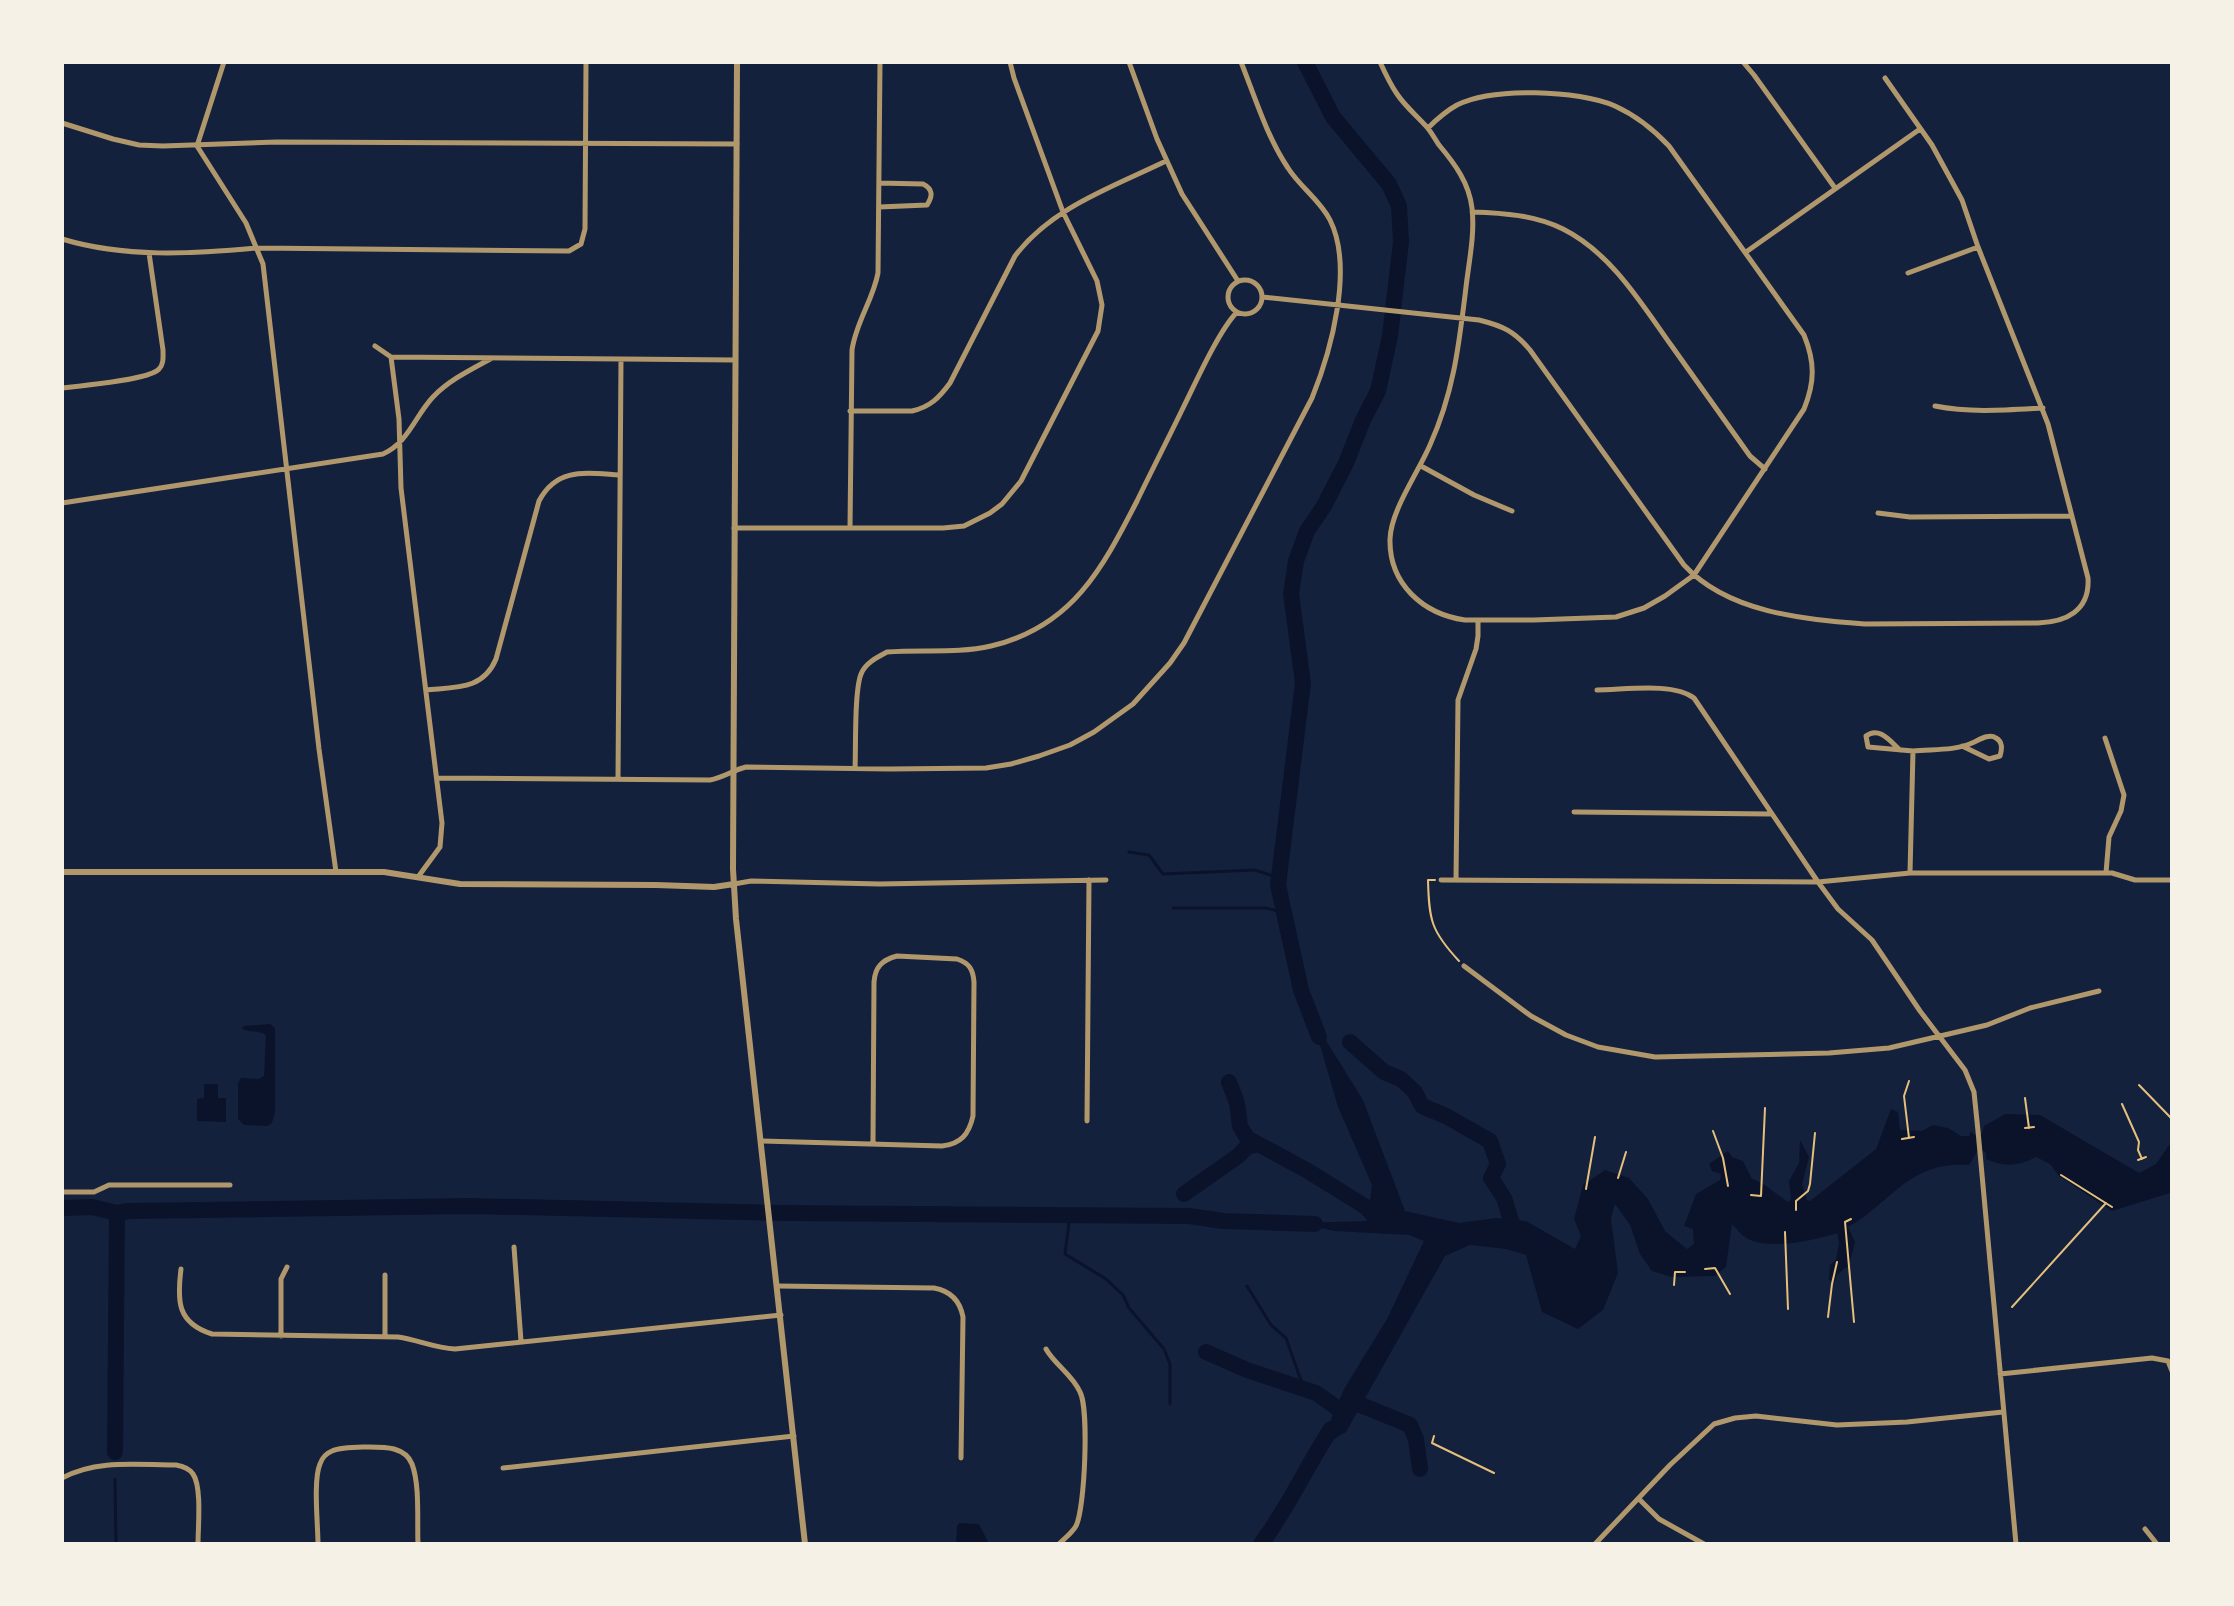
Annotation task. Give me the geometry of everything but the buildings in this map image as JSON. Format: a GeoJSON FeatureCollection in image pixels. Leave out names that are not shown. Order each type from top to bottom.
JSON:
{"type":"FeatureCollection","features":[{"type":"Feature","properties":{"kind":"street"},"geometry":{"type":"LineString","coordinates":[[197,146],[224,62]]}},
{"type":"Feature","properties":{"kind":"street"},"geometry":{"type":"LineString","coordinates":[[62,239],[95,248],[149,253],[207,253],[256,248],[569,251],[581,244],[584,238],[586,62]]}},
{"type":"Feature","properties":{"kind":"street"},"geometry":{"type":"LineString","coordinates":[[737,62],[732,772],[734,884],[805,1544]]}},
{"type":"Feature","properties":{"kind":"street"},"geometry":{"type":"LineString","coordinates":[[850,528],[850,411],[854,337],[876,288],[878,273],[880,62]]}},
{"type":"Feature","properties":{"kind":"street"},"geometry":{"type":"LineString","coordinates":[[734,528],[920,529],[964,526],[1002,504],[1021,481],[1094,339],[1102,305],[1097,281],[1063,212],[1010,62]]}},
{"type":"Feature","properties":{"kind":"street"},"geometry":{"type":"LineString","coordinates":[[1129,62],[1166,161],[1199,223],[1238,281]]}},
{"type":"Feature","properties":{"kind":"street"},"geometry":{"type":"LineString","coordinates":[[437,778],[710,780],[746,767],[966,769],[1011,764],[1070,745],[1133,704],[1170,663],[1191,632],[1312,398],[1327,354],[1337,304],[1340,259],[1334,228],[1322,207],[1303,188],[1276,148],[1241,62]]}},
{"type":"Feature","properties":{"kind":"street"},"geometry":{"type":"LineString","coordinates":[[1380,62],[1396,93],[1428,128],[1461,174],[1472,212],[1472,243],[1458,357],[1450,392],[1421,466],[1390,532],[1393,562],[1404,586],[1426,607],[1450,618],[1616,617],[1644,608],[1694,575],[1804,409],[1814,376],[1813,360],[1804,335],[1669,146],[1649,125],[1597,99],[1573,95],[1511,94],[1485,96],[1458,105],[1428,128]]}},
{"type":"Feature","properties":{"kind":"street"},"geometry":{"type":"LineString","coordinates":[[1743,62],[1835,188]]}},
{"type":"Feature","properties":{"kind":"street"},"geometry":{"type":"LineString","coordinates":[[1262,297],[1462,318],[1497,324],[1511,331],[1521,339],[1684,565],[1703,584],[1718,593],[1781,614],[1865,624],[2054,622],[2066,619],[2077,610],[2089,588],[2043,408],[1962,200],[1938,155],[1885,78]]}},
{"type":"Feature","properties":{"kind":"street"},"geometry":{"type":"LineString","coordinates":[[62,123],[139,145],[277,142],[737,144]]}},
{"type":"Feature","properties":{"kind":"street"},"geometry":{"type":"LineString","coordinates":[[1746,252],[1920,129]]}},
{"type":"Feature","properties":{"kind":"street"},"geometry":{"type":"LineString","coordinates":[[197,146],[246,223],[263,264],[336,872]]}},
{"type":"Feature","properties":{"kind":"street"},"geometry":{"type":"LineString","coordinates":[[850,411],[912,411],[936,400],[950,383],[1015,256],[1038,230],[1063,212],[1166,161]]}},
{"type":"Feature","properties":{"kind":"street"},"geometry":{"type":"LineString","coordinates":[[879,183],[923,184],[932,192],[927,205],[879,207]]}},
{"type":"Feature","properties":{"kind":"street"},"geometry":{"type":"LineString","coordinates":[[1472,212],[1503,213],[1544,221],[1576,236],[1592,249],[1631,289],[1750,456],[1765,469]]}},
{"type":"Feature","properties":{"kind":"street"},"geometry":{"type":"LineString","coordinates":[[1908,273],[1978,247]]}},
{"type":"Feature","properties":{"kind":"street"},"geometry":{"type":"LineString","coordinates":[[62,378],[63,388],[143,377],[158,370],[163,350],[149,253]]}},
{"type":"Feature","properties":{"kind":"street"},"geometry":{"type":"LineString","coordinates":[[1249,280],[1259,286],[1262,297],[1258,308],[1248,314],[1233,309],[1228,299],[1230,288],[1238,281],[1249,280]]}},
{"type":"Feature","properties":{"kind":"street"},"geometry":{"type":"LineString","coordinates":[[855,769],[857,684],[862,670],[875,658],[887,652],[975,649],[1022,636],[1061,612],[1092,581],[1116,542],[1196,382],[1237,312]]}},
{"type":"Feature","properties":{"kind":"street"},"geometry":{"type":"LineString","coordinates":[[375,346],[391,357],[735,360]]}},
{"type":"Feature","properties":{"kind":"street"},"geometry":{"type":"LineString","coordinates":[[391,357],[401,443],[401,488],[442,823],[440,847],[417,877]]}},
{"type":"Feature","properties":{"kind":"street"},"geometry":{"type":"LineString","coordinates":[[62,503],[383,454],[401,443],[433,397],[465,372],[492,358]]}},
{"type":"Feature","properties":{"kind":"street"},"geometry":{"type":"LineString","coordinates":[[618,779],[621,359]]}},
{"type":"Feature","properties":{"kind":"street"},"geometry":{"type":"LineString","coordinates":[[1935,406],[1955,410],[2043,408]]}},
{"type":"Feature","properties":{"kind":"street"},"geometry":{"type":"LineString","coordinates":[[1421,466],[1474,495],[1512,511]]}},
{"type":"Feature","properties":{"kind":"street"},"geometry":{"type":"LineString","coordinates":[[426,690],[478,682],[491,671],[539,501],[552,483],[573,474],[619,475]]}},
{"type":"Feature","properties":{"kind":"street"},"geometry":{"type":"LineString","coordinates":[[1878,513],[1910,517],[2072,516]]}},
{"type":"Feature","properties":{"kind":"street"},"geometry":{"type":"LineString","coordinates":[[1456,880],[1458,700],[1476,649],[1478,620]]}},
{"type":"Feature","properties":{"kind":"street"},"geometry":{"type":"LineString","coordinates":[[1597,690],[1669,689],[1686,692],[1694,698],[1818,882],[1838,909],[1872,940],[1970,1080],[1978,1131],[2016,1544]]}},
{"type":"Feature","properties":{"kind":"street"},"geometry":{"type":"LineString","coordinates":[[1900,750],[1877,732],[1866,736],[1868,747],[1900,750],[1913,751],[1962,746],[1989,737],[1995,737],[2002,746],[2000,756],[1989,759],[1962,746]]}},
{"type":"Feature","properties":{"kind":"street"},"geometry":{"type":"LineString","coordinates":[[2105,738],[2124,795],[2121,811],[2109,837],[2106,873]]}},
{"type":"Feature","properties":{"kind":"street"},"geometry":{"type":"LineString","coordinates":[[1910,873],[1913,751]]}},
{"type":"Feature","properties":{"kind":"street"},"geometry":{"type":"LineString","coordinates":[[1574,812],[1772,814]]}},
{"type":"Feature","properties":{"kind":"street"},"geometry":{"type":"LineString","coordinates":[[62,872],[384,872],[460,884],[714,887],[751,881],[880,884],[1106,880]]}},
{"type":"Feature","properties":{"kind":"street"},"geometry":{"type":"LineString","coordinates":[[1441,880],[1818,882],[1910,873],[2106,873],[2135,880],[2172,880]]}},
{"type":"Feature","properties":{"kind":"street"},"geometry":{"type":"LineString","coordinates":[[1087,1121],[1089,880]]}},
{"type":"Feature","properties":{"kind":"street"},"geometry":{"type":"LineString","coordinates":[[761,1141],[942,1146],[961,1140],[969,1131],[973,1116],[974,982],[968,965],[957,959],[897,956],[880,963],[875,973],[873,1143]]}},
{"type":"Feature","properties":{"kind":"street"},"geometry":{"type":"LineString","coordinates":[[1464,966],[1531,1016],[1554,1029],[1598,1047],[1655,1057],[1829,1053],[1889,1048],[1987,1025],[2030,1008],[2099,991]]}},
{"type":"Feature","properties":{"kind":"street"},"geometry":{"type":"LineString","coordinates":[[62,1192],[94,1192],[109,1185],[230,1185]]}},
{"type":"Feature","properties":{"kind":"street"},"geometry":{"type":"LineString","coordinates":[[514,1247],[521,1341]]}},
{"type":"Feature","properties":{"kind":"street"},"geometry":{"type":"LineString","coordinates":[[281,1336],[281,1279],[287,1267]]}},
{"type":"Feature","properties":{"kind":"street"},"geometry":{"type":"LineString","coordinates":[[181,1269],[179,1304],[194,1326],[212,1334],[385,1337],[417,1340],[455,1349],[781,1315]]}},
{"type":"Feature","properties":{"kind":"street"},"geometry":{"type":"LineString","coordinates":[[385,1275],[385,1337]]}},
{"type":"Feature","properties":{"kind":"street"},"geometry":{"type":"LineString","coordinates":[[777,1286],[934,1288],[948,1292],[958,1302],[963,1317],[961,1458]]}},
{"type":"Feature","properties":{"kind":"street"},"geometry":{"type":"LineString","coordinates":[[1046,1349],[1053,1361],[1073,1378],[1083,1395],[1085,1465],[1081,1509],[1076,1527],[1059,1544]]}},
{"type":"Feature","properties":{"kind":"street"},"geometry":{"type":"LineString","coordinates":[[2000,1374],[2152,1358],[2168,1361],[2172,1371]]}},
{"type":"Feature","properties":{"kind":"street"},"geometry":{"type":"LineString","coordinates":[[1595,1544],[1714,1424],[1756,1416],[1837,1425],[1907,1422],[2003,1412]]}},
{"type":"Feature","properties":{"kind":"street"},"geometry":{"type":"LineString","coordinates":[[503,1468],[794,1436]]}},
{"type":"Feature","properties":{"kind":"street"},"geometry":{"type":"LineString","coordinates":[[318,1544],[319,1466],[334,1450],[362,1448],[391,1448],[400,1451],[412,1462],[418,1544]]}},
{"type":"Feature","properties":{"kind":"street"},"geometry":{"type":"LineString","coordinates":[[62,1478],[80,1469],[99,1465],[185,1467],[198,1485],[198,1544]]}},
{"type":"Feature","properties":{"kind":"street"},"geometry":{"type":"LineString","coordinates":[[1639,1499],[1659,1519],[1704,1544]]}},
{"type":"Feature","properties":{"kind":"street"},"geometry":{"type":"LineString","coordinates":[[2145,1529],[2157,1544]]}},
{"type":"Feature","properties":{"kind":"path"},"geometry":{"type":"LineString","coordinates":[[1428,880],[1430,921],[1443,945],[1464,966]]}},
{"type":"Feature","properties":{"kind":"path"},"geometry":{"type":"LineString","coordinates":[[1909,1081],[1904,1096],[1909,1138]]}},
{"type":"Feature","properties":{"kind":"path"},"geometry":{"type":"LineString","coordinates":[[2139,1085],[2172,1119]]}},
{"type":"Feature","properties":{"kind":"path"},"geometry":{"type":"LineString","coordinates":[[2025,1098],[2029,1128]]}},
{"type":"Feature","properties":{"kind":"path"},"geometry":{"type":"LineString","coordinates":[[2122,1104],[2139,1142],[2142,1159]]}},
{"type":"Feature","properties":{"kind":"path"},"geometry":{"type":"LineString","coordinates":[[1751,1195],[1761,1196],[1765,1108]]}},
{"type":"Feature","properties":{"kind":"path"},"geometry":{"type":"LineString","coordinates":[[1713,1131],[1723,1158],[1728,1186]]}},
{"type":"Feature","properties":{"kind":"path"},"geometry":{"type":"LineString","coordinates":[[1796,1210],[1796,1201],[1808,1191],[1810,1184],[1815,1133]]}},
{"type":"Feature","properties":{"kind":"path"},"geometry":{"type":"LineString","coordinates":[[1586,1189],[1595,1137]]}},
{"type":"Feature","properties":{"kind":"path"},"geometry":{"type":"LineString","coordinates":[[1902,1139],[1914,1137]]}},
{"type":"Feature","properties":{"kind":"path"},"geometry":{"type":"LineString","coordinates":[[1618,1178],[1626,1152]]}},
{"type":"Feature","properties":{"kind":"path"},"geometry":{"type":"LineString","coordinates":[[2061,1175],[2112,1207]]}},
{"type":"Feature","properties":{"kind":"path"},"geometry":{"type":"LineString","coordinates":[[2012,1307],[2106,1203]]}},
{"type":"Feature","properties":{"kind":"path"},"geometry":{"type":"LineString","coordinates":[[1851,1219],[1845,1222],[1854,1322]]}},
{"type":"Feature","properties":{"kind":"path"},"geometry":{"type":"LineString","coordinates":[[1785,1232],[1788,1309]]}},
{"type":"Feature","properties":{"kind":"path"},"geometry":{"type":"LineString","coordinates":[[1828,1317],[1837,1262]]}},
{"type":"Feature","properties":{"kind":"path"},"geometry":{"type":"LineString","coordinates":[[1705,1269],[1715,1268],[1730,1294]]}},
{"type":"Feature","properties":{"kind":"path"},"geometry":{"type":"LineString","coordinates":[[1674,1285],[1675,1272],[1685,1272]]}},
{"type":"Feature","properties":{"kind":"path"},"geometry":{"type":"LineString","coordinates":[[1434,1436],[1432,1443],[1494,1473]]}},
{"type":"Feature","properties":{"kind":"water"},"geometry":{"type":"Polygon","coordinates":[[[1312,1018],[1363,1100],[1405,1211],[1459,1223],[1496,1218],[1526,1221],[1575,1249],[1581,1236],[1574,1219],[1583,1185],[1605,1170],[1629,1178],[1648,1199],[1665,1231],[1687,1249],[1694,1244],[1693,1229],[1684,1226],[1696,1194],[1720,1180],[1721,1174],[1712,1171],[1709,1164],[1728,1151],[1732,1157],[1743,1161],[1752,1179],[1789,1202],[1789,1181],[1799,1163],[1800,1140],[1809,1157],[1802,1184],[1810,1201],[1876,1149],[1891,1109],[1898,1112],[1900,1130],[1922,1131],[1933,1125],[1948,1128],[1961,1136],[1969,1136],[1971,1131],[1974,1135],[1982,1134],[1984,1126],[2005,1114],[2040,1115],[2139,1173],[2156,1164],[2172,1141],[2172,1190],[2112,1211],[2059,1176],[2050,1164],[2036,1157],[2023,1163],[2005,1165],[1986,1159],[1984,1151],[1977,1152],[1969,1165],[1948,1165],[1916,1176],[1848,1227],[1855,1242],[1849,1265],[1837,1275],[1834,1283],[1829,1280],[1830,1265],[1836,1260],[1839,1243],[1837,1233],[1803,1241],[1765,1244],[1745,1237],[1732,1224],[1726,1267],[1715,1276],[1671,1277],[1652,1271],[1640,1254],[1630,1225],[1615,1204],[1611,1218],[1618,1273],[1603,1310],[1578,1329],[1542,1312],[1526,1255],[1470,1245],[1445,1256],[1346,1432],[1319,1448],[1344,1389],[1387,1319],[1424,1241],[1409,1235],[1334,1231],[1297,1223],[1367,1221],[1372,1185],[1338,1107],[1312,1018]]]}},
{"type":"Feature","properties":{"kind":"water"},"geometry":{"type":"Polygon","coordinates":[[[270,1024],[275,1028],[275,1112],[268,1126],[244,1125],[238,1119],[238,1083],[241,1078],[259,1079],[264,1076],[266,1035],[242,1029],[244,1026],[270,1024]]]}},
{"type":"Feature","properties":{"kind":"water"},"geometry":{"type":"Polygon","coordinates":[[[204,1084],[218,1084],[218,1098],[226,1098],[226,1122],[197,1121],[197,1099],[204,1098],[204,1084]]]}},
{"type":"Feature","properties":{"kind":"water"},"geometry":{"type":"Polygon","coordinates":[[[959,1523],[979,1524],[989,1544],[956,1544],[959,1523]]]}},
{"type":"Feature","properties":{"kind":"waterway"},"geometry":{"type":"LineString","coordinates":[[1305,62],[1333,117],[1389,184],[1399,206],[1401,242],[1390,336],[1378,391],[1346,463],[1307,531],[1296,561],[1291,594],[1303,683],[1278,885],[1301,990],[1319,1037]]}},
{"type":"Feature","properties":{"kind":"waterway"},"geometry":{"type":"LineString","coordinates":[[1129,852],[1149,855],[1163,874],[1255,870],[1279,878]]}},
{"type":"Feature","properties":{"kind":"waterway"},"geometry":{"type":"LineString","coordinates":[[1173,908],[1265,908],[1283,912]]}},
{"type":"Feature","properties":{"kind":"waterway"},"geometry":{"type":"LineString","coordinates":[[1350,1042],[1384,1072],[1401,1079],[1415,1092],[1422,1106],[1490,1141],[1498,1164],[1491,1178],[1504,1198],[1514,1230]]}},
{"type":"Feature","properties":{"kind":"waterway"},"geometry":{"type":"LineString","coordinates":[[1229,1082],[1237,1103],[1240,1126],[1247,1138],[1366,1207],[1383,1226]]}},
{"type":"Feature","properties":{"kind":"waterway"},"geometry":{"type":"LineString","coordinates":[[1184,1194],[1247,1147],[1257,1144]]}},
{"type":"Feature","properties":{"kind":"waterway"},"geometry":{"type":"LineString","coordinates":[[115,1452],[117,1213],[470,1206],[781,1213],[1189,1216],[1223,1221],[1315,1224]]}},
{"type":"Feature","properties":{"kind":"waterway"},"geometry":{"type":"LineString","coordinates":[[62,1208],[92,1207],[117,1213]]}},
{"type":"Feature","properties":{"kind":"waterway"},"geometry":{"type":"LineString","coordinates":[[1070,1215],[1065,1254],[1106,1279],[1123,1295],[1129,1308],[1164,1349],[1170,1364],[1170,1404]]}},
{"type":"Feature","properties":{"kind":"waterway"},"geometry":{"type":"LineString","coordinates":[[1247,1286],[1271,1325],[1286,1338],[1304,1389]]}},
{"type":"Feature","properties":{"kind":"waterway"},"geometry":{"type":"LineString","coordinates":[[1206,1352],[1247,1370],[1316,1393],[1343,1412]]}},
{"type":"Feature","properties":{"kind":"waterway"},"geometry":{"type":"LineString","coordinates":[[1351,1401],[1410,1425],[1416,1439],[1420,1469]]}},
{"type":"Feature","properties":{"kind":"waterway"},"geometry":{"type":"LineString","coordinates":[[1261,1544],[1331,1429]]}},
{"type":"Feature","properties":{"kind":"waterway"},"geometry":{"type":"LineString","coordinates":[[115,1479],[116,1544]]}}]}
